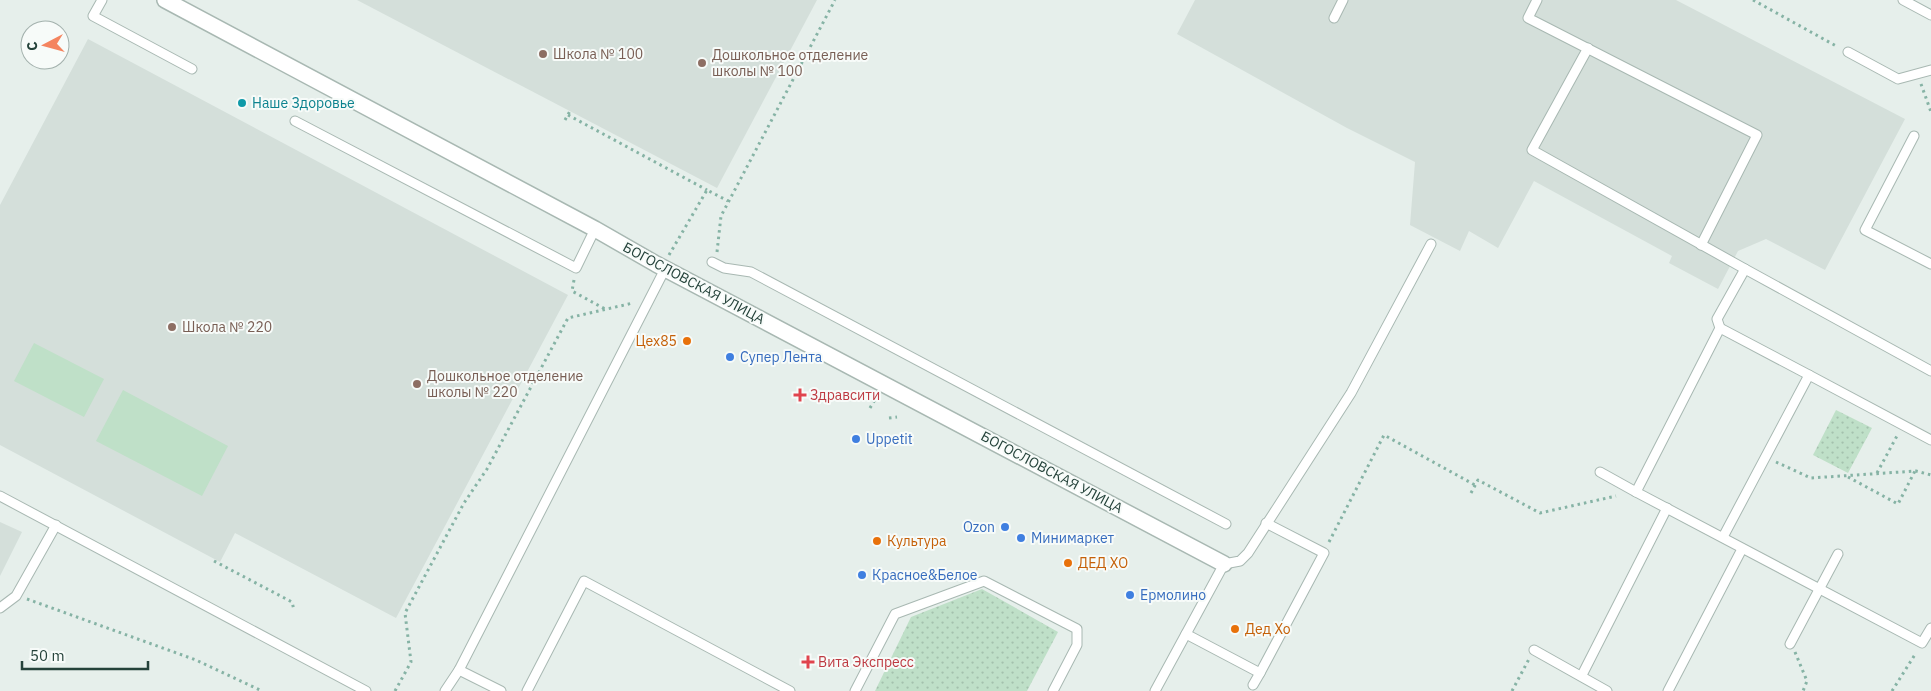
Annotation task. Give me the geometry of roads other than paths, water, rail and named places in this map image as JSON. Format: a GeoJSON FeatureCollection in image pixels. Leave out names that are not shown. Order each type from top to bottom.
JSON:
{"type":"FeatureCollection","features":[{"type":"Feature","properties":{"kind":"street","name":"БОГОСЛОВСКАЯ УЛИЦА"},"geometry":{"type":"LineString","coordinates":[[165,0],[595,229],[666,263],[1224,564]]}},
{"type":"Feature","properties":{"kind":"lane"},"geometry":{"type":"LineString","coordinates":[[102,0],[93,16],[192,69]]}},
{"type":"Feature","properties":{"kind":"lane"},"geometry":{"type":"LineString","coordinates":[[1334,18],[1344,0]]}},
{"type":"Feature","properties":{"kind":"lane"},"geometry":{"type":"LineString","coordinates":[[1536,0],[1528,18],[1757,135],[1701,244]]}},
{"type":"Feature","properties":{"kind":"lane"},"geometry":{"type":"LineString","coordinates":[[1903,0],[1931,15]]}},
{"type":"Feature","properties":{"kind":"lane"},"geometry":{"type":"LineString","coordinates":[[1588,48],[1532,150],[1931,371]]}},
{"type":"Feature","properties":{"kind":"lane"},"geometry":{"type":"LineString","coordinates":[[1848,52],[1898,79],[1931,70]]}},
{"type":"Feature","properties":{"kind":"lane"},"geometry":{"type":"LineString","coordinates":[[295,121],[576,268],[595,229]]}},
{"type":"Feature","properties":{"kind":"lane"},"geometry":{"type":"LineString","coordinates":[[1914,136],[1865,230],[1931,264]]}},
{"type":"Feature","properties":{"kind":"lane"},"geometry":{"type":"LineString","coordinates":[[1156,691],[1224,564],[1240,561],[1248,553],[1351,393],[1431,244]]}},
{"type":"Feature","properties":{"kind":"lane"},"geometry":{"type":"LineString","coordinates":[[712,262],[724,268],[751,272],[1226,524]]}},
{"type":"Feature","properties":{"kind":"lane"},"geometry":{"type":"LineString","coordinates":[[445,691],[459,670],[666,263]]}},
{"type":"Feature","properties":{"kind":"lane"},"geometry":{"type":"LineString","coordinates":[[1745,269],[1717,319],[1720,328],[1931,440]]}},
{"type":"Feature","properties":{"kind":"lane"},"geometry":{"type":"LineString","coordinates":[[1636,492],[1720,328]]}},
{"type":"Feature","properties":{"kind":"lane"},"geometry":{"type":"LineString","coordinates":[[1723,537],[1809,376]]}},
{"type":"Feature","properties":{"kind":"lane"},"geometry":{"type":"LineString","coordinates":[[1600,472],[1922,643],[1931,628]]}},
{"type":"Feature","properties":{"kind":"lane"},"geometry":{"type":"LineString","coordinates":[[0,496],[350,687],[366,691]]}},
{"type":"Feature","properties":{"kind":"lane"},"geometry":{"type":"LineString","coordinates":[[1582,675],[1667,508]]}},
{"type":"Feature","properties":{"kind":"lane"},"geometry":{"type":"LineString","coordinates":[[1253,685],[1324,553],[1266,523]]}},
{"type":"Feature","properties":{"kind":"lane"},"geometry":{"type":"LineString","coordinates":[[0,608],[16,596],[56,525]]}},
{"type":"Feature","properties":{"kind":"lane"},"geometry":{"type":"LineString","coordinates":[[1668,691],[1742,548]]}},
{"type":"Feature","properties":{"kind":"lane"},"geometry":{"type":"LineString","coordinates":[[1790,644],[1838,554]]}},
{"type":"Feature","properties":{"kind":"lane"},"geometry":{"type":"LineString","coordinates":[[527,691],[584,581],[779,688],[790,691]]}},
{"type":"Feature","properties":{"kind":"lane"},"geometry":{"type":"LineString","coordinates":[[855,691],[895,614],[984,581],[1077,629],[1077,645],[1052,691]]}},
{"type":"Feature","properties":{"kind":"lane"},"geometry":{"type":"LineString","coordinates":[[1186,634],[1260,673]]}},
{"type":"Feature","properties":{"kind":"lane"},"geometry":{"type":"LineString","coordinates":[[1534,650],[1582,675],[1607,691]]}},
{"type":"Feature","properties":{"kind":"lane"},"geometry":{"type":"LineString","coordinates":[[459,670],[501,691]]}},
{"type":"Feature","properties":{"kind":"place","name":"Школа № 100"},"geometry":{"type":"Point","coordinates":[543,54]}},
{"type":"Feature","properties":{"kind":"place","name":"Дошкольное отделение школы № 100"},"geometry":{"type":"Point","coordinates":[702,63]}},
{"type":"Feature","properties":{"kind":"place","name":"Наше Здоровье"},"geometry":{"type":"Point","coordinates":[242,103]}},
{"type":"Feature","properties":{"kind":"place","name":"Школа № 220"},"geometry":{"type":"Point","coordinates":[172,327]}},
{"type":"Feature","properties":{"kind":"place","name":"Цех85"},"geometry":{"type":"Point","coordinates":[687,341]}},
{"type":"Feature","properties":{"kind":"place","name":"Супер Лента"},"geometry":{"type":"Point","coordinates":[730,357]}},
{"type":"Feature","properties":{"kind":"place","name":"Дошкольное отделение школы № 220"},"geometry":{"type":"Point","coordinates":[417,384]}},
{"type":"Feature","properties":{"kind":"place","name":"Здравсити"},"geometry":{"type":"Point","coordinates":[800,395]}},
{"type":"Feature","properties":{"kind":"place","name":"Uppetit"},"geometry":{"type":"Point","coordinates":[856,439]}},
{"type":"Feature","properties":{"kind":"place","name":"Ozon"},"geometry":{"type":"Point","coordinates":[1005,527]}},
{"type":"Feature","properties":{"kind":"place","name":"Минимаркет"},"geometry":{"type":"Point","coordinates":[1021,538]}},
{"type":"Feature","properties":{"kind":"place","name":"Культура"},"geometry":{"type":"Point","coordinates":[877,541]}},
{"type":"Feature","properties":{"kind":"place","name":"ДЕД ХО"},"geometry":{"type":"Point","coordinates":[1068,563]}},
{"type":"Feature","properties":{"kind":"place","name":"Красное&Белое"},"geometry":{"type":"Point","coordinates":[862,575]}},
{"type":"Feature","properties":{"kind":"place","name":"Ермолино"},"geometry":{"type":"Point","coordinates":[1130,595]}},
{"type":"Feature","properties":{"kind":"place","name":"Дед Хо"},"geometry":{"type":"Point","coordinates":[1235,629]}},
{"type":"Feature","properties":{"kind":"place","name":"Вита Экспресс"},"geometry":{"type":"Point","coordinates":[808,662]}}]}
